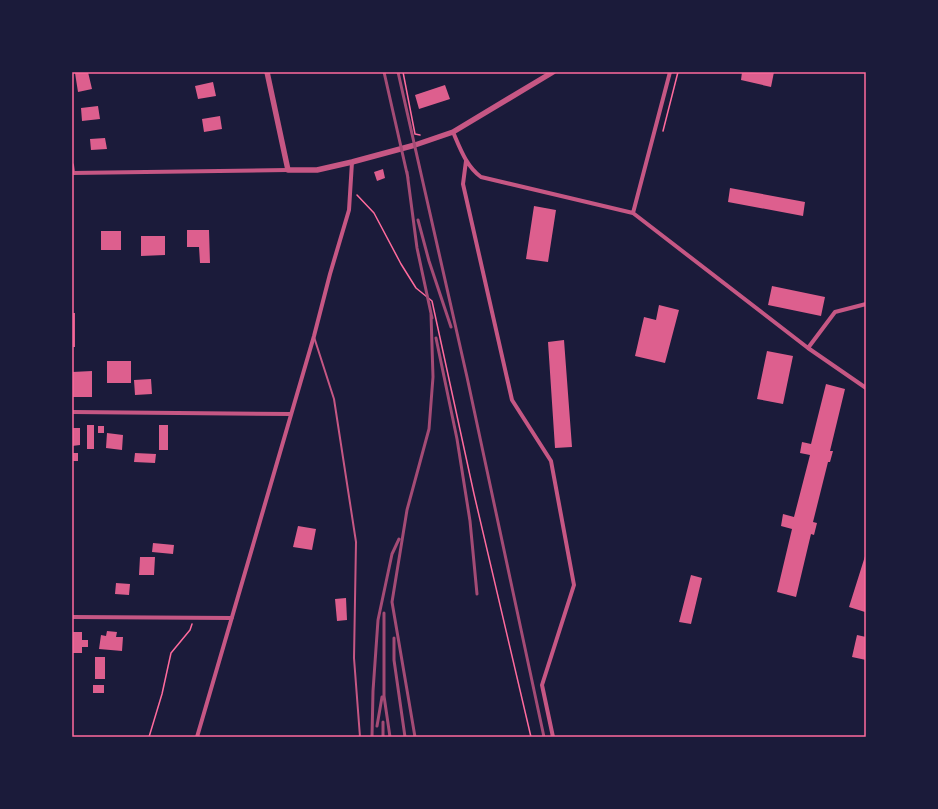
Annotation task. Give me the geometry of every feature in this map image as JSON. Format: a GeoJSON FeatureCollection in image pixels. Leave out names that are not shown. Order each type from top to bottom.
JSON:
{"type":"FeatureCollection","features":[{"type":"Feature","properties":{"kind":"street"},"geometry":{"type":"LineString","coordinates":[[267,72],[288,170]]}},
{"type":"Feature","properties":{"kind":"street"},"geometry":{"type":"LineString","coordinates":[[72,165],[73,173],[317,170],[415,145],[453,132],[553,72]]}},
{"type":"Feature","properties":{"kind":"street"},"geometry":{"type":"LineString","coordinates":[[633,213],[670,72]]}},
{"type":"Feature","properties":{"kind":"street"},"geometry":{"type":"LineString","coordinates":[[453,132],[466,161],[475,173],[481,177],[633,213],[808,348],[866,388]]}},
{"type":"Feature","properties":{"kind":"street"},"geometry":{"type":"LineString","coordinates":[[466,161],[463,184],[512,400],[551,461],[574,585],[542,684],[553,737]]}},
{"type":"Feature","properties":{"kind":"street"},"geometry":{"type":"LineString","coordinates":[[197,737],[314,336],[349,210],[352,162]]}},
{"type":"Feature","properties":{"kind":"street"},"geometry":{"type":"LineString","coordinates":[[808,348],[835,312],[866,304]]}},
{"type":"Feature","properties":{"kind":"street"},"geometry":{"type":"LineString","coordinates":[[72,412],[291,414]]}},
{"type":"Feature","properties":{"kind":"street"},"geometry":{"type":"LineString","coordinates":[[72,618],[232,618]]}},
{"type":"Feature","properties":{"kind":"lane"},"geometry":{"type":"LineString","coordinates":[[314,336],[334,399],[356,542],[354,658],[360,737]]}},
{"type":"Feature","properties":{"kind":"path"},"geometry":{"type":"LineString","coordinates":[[403,72],[415,134],[423,136],[431,135],[432,139]]}},
{"type":"Feature","properties":{"kind":"path"},"geometry":{"type":"LineString","coordinates":[[350,188],[374,212],[401,264],[416,288],[432,301],[474,494],[531,737]]}},
{"type":"Feature","properties":{"kind":"path"},"geometry":{"type":"LineString","coordinates":[[149,737],[162,694],[171,653],[190,630],[193,618]]}},
{"type":"Feature","properties":{"kind":"building"},"geometry":{"type":"Polygon","coordinates":[[[88,72],[92,89],[78,92],[75,73],[88,72]]]}},
{"type":"Feature","properties":{"kind":"building"},"geometry":{"type":"Polygon","coordinates":[[[742,72],[774,72],[771,87],[741,80],[742,72]]]}},
{"type":"Feature","properties":{"kind":"building"},"geometry":{"type":"Polygon","coordinates":[[[213,82],[216,96],[198,99],[195,86],[213,82]]]}},
{"type":"Feature","properties":{"kind":"building"},"geometry":{"type":"Polygon","coordinates":[[[445,85],[450,99],[419,109],[415,95],[445,85]]]}},
{"type":"Feature","properties":{"kind":"building"},"geometry":{"type":"Polygon","coordinates":[[[98,106],[100,119],[82,121],[81,108],[98,106]]]}},
{"type":"Feature","properties":{"kind":"building"},"geometry":{"type":"Polygon","coordinates":[[[220,116],[222,129],[204,132],[202,119],[220,116]]]}},
{"type":"Feature","properties":{"kind":"building"},"geometry":{"type":"Polygon","coordinates":[[[105,138],[107,149],[91,150],[90,139],[105,138]]]}},
{"type":"Feature","properties":{"kind":"building"},"geometry":{"type":"Polygon","coordinates":[[[383,169],[385,178],[377,181],[374,172],[383,169]]]}},
{"type":"Feature","properties":{"kind":"building"},"geometry":{"type":"Polygon","coordinates":[[[730,188],[805,202],[803,216],[728,202],[730,188]]]}},
{"type":"Feature","properties":{"kind":"building"},"geometry":{"type":"Polygon","coordinates":[[[534,206],[556,210],[548,262],[526,259],[534,206]]]}},
{"type":"Feature","properties":{"kind":"building"},"geometry":{"type":"Polygon","coordinates":[[[187,230],[209,230],[210,263],[200,263],[199,247],[187,247],[187,230]]]}},
{"type":"Feature","properties":{"kind":"building"},"geometry":{"type":"Polygon","coordinates":[[[101,231],[121,231],[121,250],[101,250],[101,231]]]}},
{"type":"Feature","properties":{"kind":"building"},"geometry":{"type":"Polygon","coordinates":[[[141,236],[165,236],[165,255],[141,256],[141,236]]]}},
{"type":"Feature","properties":{"kind":"building"},"geometry":{"type":"Polygon","coordinates":[[[772,286],[825,297],[821,316],[768,305],[772,286]]]}},
{"type":"Feature","properties":{"kind":"building"},"geometry":{"type":"Polygon","coordinates":[[[659,305],[679,310],[665,363],[635,356],[644,317],[656,320],[659,305]]]}},
{"type":"Feature","properties":{"kind":"building"},"geometry":{"type":"Polygon","coordinates":[[[72,313],[75,313],[75,347],[72,347],[72,313]]]}},
{"type":"Feature","properties":{"kind":"building"},"geometry":{"type":"Polygon","coordinates":[[[564,340],[572,447],[555,448],[548,342],[564,340]]]}},
{"type":"Feature","properties":{"kind":"building"},"geometry":{"type":"Polygon","coordinates":[[[767,351],[793,356],[783,404],[757,399],[767,351]]]}},
{"type":"Feature","properties":{"kind":"building"},"geometry":{"type":"Polygon","coordinates":[[[107,361],[131,361],[131,383],[107,383],[107,361]]]}},
{"type":"Feature","properties":{"kind":"building"},"geometry":{"type":"Polygon","coordinates":[[[92,371],[92,397],[72,397],[72,372],[92,371]]]}},
{"type":"Feature","properties":{"kind":"building"},"geometry":{"type":"Polygon","coordinates":[[[151,379],[152,394],[135,395],[134,380],[151,379]]]}},
{"type":"Feature","properties":{"kind":"building"},"geometry":{"type":"Polygon","coordinates":[[[826,384],[845,389],[830,451],[833,451],[830,462],[828,462],[813,522],[817,523],[814,535],[811,534],[796,597],[777,592],[792,529],[781,526],[783,514],[794,517],[810,455],[800,453],[802,442],[811,444],[826,384]]]}},
{"type":"Feature","properties":{"kind":"building"},"geometry":{"type":"Polygon","coordinates":[[[87,425],[94,425],[94,449],[87,449],[87,425]]]}},
{"type":"Feature","properties":{"kind":"building"},"geometry":{"type":"Polygon","coordinates":[[[159,425],[168,425],[168,450],[159,450],[159,425]]]}},
{"type":"Feature","properties":{"kind":"building"},"geometry":{"type":"Polygon","coordinates":[[[98,426],[104,426],[104,433],[98,433],[98,426]]]}},
{"type":"Feature","properties":{"kind":"building"},"geometry":{"type":"Polygon","coordinates":[[[72,428],[80,428],[80,445],[72,446],[72,428]]]}},
{"type":"Feature","properties":{"kind":"building"},"geometry":{"type":"Polygon","coordinates":[[[107,433],[123,435],[122,450],[106,448],[107,433]]]}},
{"type":"Feature","properties":{"kind":"building"},"geometry":{"type":"Polygon","coordinates":[[[72,453],[78,453],[78,461],[72,461],[72,453]]]}},
{"type":"Feature","properties":{"kind":"building"},"geometry":{"type":"Polygon","coordinates":[[[135,453],[156,454],[155,463],[134,462],[135,453]]]}},
{"type":"Feature","properties":{"kind":"building"},"geometry":{"type":"Polygon","coordinates":[[[298,526],[316,529],[312,550],[293,547],[298,526]]]}},
{"type":"Feature","properties":{"kind":"building"},"geometry":{"type":"Polygon","coordinates":[[[153,543],[174,545],[173,554],[152,552],[153,543]]]}},
{"type":"Feature","properties":{"kind":"building"},"geometry":{"type":"Polygon","coordinates":[[[866,553],[866,609],[865,612],[849,607],[866,553]]]}},
{"type":"Feature","properties":{"kind":"building"},"geometry":{"type":"Polygon","coordinates":[[[140,557],[155,557],[154,575],[139,575],[140,557]]]}},
{"type":"Feature","properties":{"kind":"building"},"geometry":{"type":"Polygon","coordinates":[[[691,575],[702,578],[691,624],[679,622],[691,575]]]}},
{"type":"Feature","properties":{"kind":"building"},"geometry":{"type":"Polygon","coordinates":[[[116,583],[130,584],[129,595],[115,594],[116,583]]]}},
{"type":"Feature","properties":{"kind":"building"},"geometry":{"type":"Polygon","coordinates":[[[346,598],[347,620],[337,621],[335,599],[346,598]]]}},
{"type":"Feature","properties":{"kind":"building"},"geometry":{"type":"Polygon","coordinates":[[[107,631],[117,632],[116,637],[123,637],[122,651],[99,649],[101,635],[106,636],[107,631]]]}},
{"type":"Feature","properties":{"kind":"building"},"geometry":{"type":"Polygon","coordinates":[[[72,632],[82,632],[82,640],[88,640],[88,647],[82,647],[82,653],[72,653],[72,632]]]}},
{"type":"Feature","properties":{"kind":"building"},"geometry":{"type":"Polygon","coordinates":[[[857,635],[866,637],[866,660],[852,657],[857,635]]]}},
{"type":"Feature","properties":{"kind":"building"},"geometry":{"type":"Polygon","coordinates":[[[95,657],[105,657],[105,679],[95,679],[95,657]]]}},
{"type":"Feature","properties":{"kind":"building"},"geometry":{"type":"Polygon","coordinates":[[[93,685],[104,685],[104,693],[93,693],[93,685]]]}},
{"type":"Feature","properties":{"kind":"railway"},"geometry":{"type":"LineString","coordinates":[[384,72],[408,178]]}},
{"type":"Feature","properties":{"kind":"railway"},"geometry":{"type":"LineString","coordinates":[[398,72],[467,377],[544,737]]}},
{"type":"Feature","properties":{"kind":"railway"},"geometry":{"type":"LineString","coordinates":[[407,172],[417,248],[432,318]]}},
{"type":"Feature","properties":{"kind":"railway"},"geometry":{"type":"LineString","coordinates":[[418,220],[429,261],[451,327]]}},
{"type":"Feature","properties":{"kind":"railway"},"geometry":{"type":"LineString","coordinates":[[415,737],[392,602],[407,510],[429,429],[433,377],[431,314]]}},
{"type":"Feature","properties":{"kind":"railway"},"geometry":{"type":"LineString","coordinates":[[436,338],[457,439],[470,521],[477,594]]}},
{"type":"Feature","properties":{"kind":"railway"},"geometry":{"type":"LineString","coordinates":[[372,737],[373,691],[378,620],[392,554],[399,539]]}},
{"type":"Feature","properties":{"kind":"railway"},"geometry":{"type":"LineString","coordinates":[[384,613],[384,696],[390,737]]}},
{"type":"Feature","properties":{"kind":"railway"},"geometry":{"type":"LineString","coordinates":[[394,638],[394,660],[405,737]]}},
{"type":"Feature","properties":{"kind":"railway"},"geometry":{"type":"LineString","coordinates":[[377,726],[382,697]]}},
{"type":"Feature","properties":{"kind":"railway"},"geometry":{"type":"LineString","coordinates":[[383,722],[383,737]]}}]}
